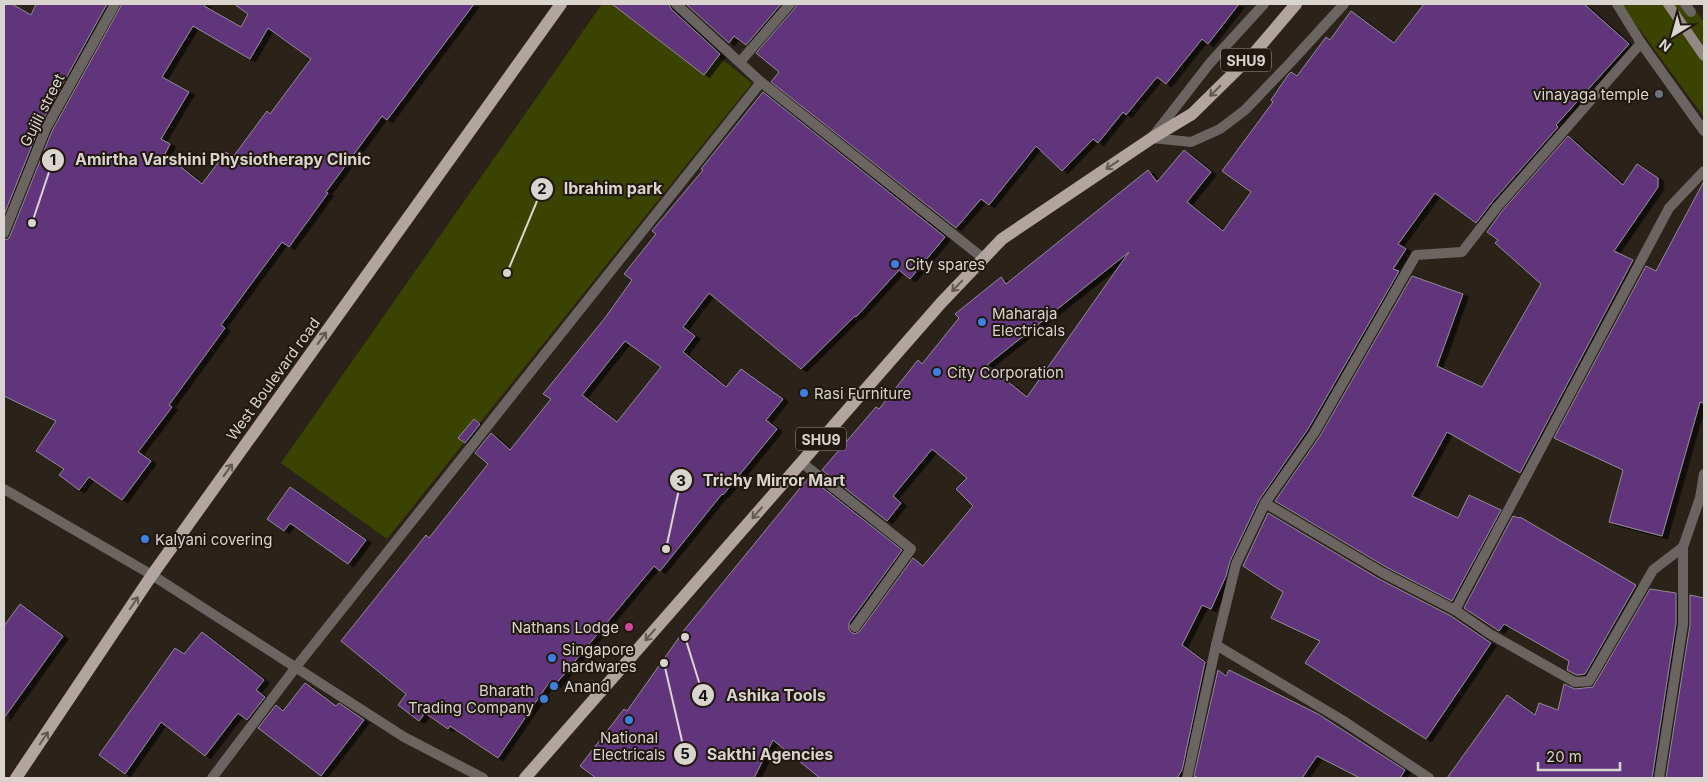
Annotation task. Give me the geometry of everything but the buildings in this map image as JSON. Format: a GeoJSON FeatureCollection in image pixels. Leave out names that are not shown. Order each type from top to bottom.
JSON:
{"type":"FeatureCollection","features":[{"type":"Feature","properties":{"kind":"main road","name":"West Boulevard road"},"geometry":{"type":"LineString","coordinates":[[16,778],[152,575],[561,4]]}},
{"type":"Feature","properties":{"kind":"main road","name":"SHU9"},"geometry":{"type":"LineString","coordinates":[[525,778],[941,303],[1002,239],[1152,138],[1192,114],[1256,51],[1296,4]]}},
{"type":"Feature","properties":{"kind":"main road"},"geometry":{"type":"LineString","coordinates":[[1668,4],[1704,56]]}},
{"type":"Feature","properties":{"kind":"street","name":"Gujili street"},"geometry":{"type":"LineString","coordinates":[[4,234],[46,128],[115,4]]}},
{"type":"Feature","properties":{"kind":"street"},"geometry":{"type":"LineString","coordinates":[[676,4],[761,82],[984,259]]}},
{"type":"Feature","properties":{"kind":"street"},"geometry":{"type":"LineString","coordinates":[[740,62],[790,4]]}},
{"type":"Feature","properties":{"kind":"street"},"geometry":{"type":"LineString","coordinates":[[1152,138],[1210,63],[1264,4]]}},
{"type":"Feature","properties":{"kind":"street"},"geometry":{"type":"LineString","coordinates":[[1152,138],[1191,142],[1220,129],[1245,110],[1344,4]]}},
{"type":"Feature","properties":{"kind":"street"},"geometry":{"type":"LineString","coordinates":[[1617,4],[1641,43],[1704,131]]}},
{"type":"Feature","properties":{"kind":"street"},"geometry":{"type":"LineString","coordinates":[[1187,778],[1236,564],[1265,503],[1314,433],[1416,255],[1462,252],[1497,208],[1641,43]]}},
{"type":"Feature","properties":{"kind":"street"},"geometry":{"type":"LineString","coordinates":[[212,778],[296,668],[761,82]]}},
{"type":"Feature","properties":{"kind":"street"},"geometry":{"type":"LineString","coordinates":[[1456,610],[1669,208],[1704,171]]}},
{"type":"Feature","properties":{"kind":"street"},"geometry":{"type":"LineString","coordinates":[[801,462],[911,549],[855,627]]}},
{"type":"Feature","properties":{"kind":"street"},"geometry":{"type":"LineString","coordinates":[[1659,778],[1683,624],[1683,547],[1700,498],[1704,474]]}},
{"type":"Feature","properties":{"kind":"street"},"geometry":{"type":"LineString","coordinates":[[4,489],[152,575],[404,737],[483,778]]}},
{"type":"Feature","properties":{"kind":"street"},"geometry":{"type":"LineString","coordinates":[[1265,503],[1383,573],[1456,610],[1490,634],[1575,682],[1590,681],[1653,570],[1683,547]]}},
{"type":"Feature","properties":{"kind":"street"},"geometry":{"type":"LineString","coordinates":[[1216,645],[1342,720],[1429,778]]}},
{"type":"Feature","properties":{"kind":"green space"},"geometry":{"type":"Polygon","coordinates":[[[602,4],[653,4],[752,83],[387,539],[281,463],[602,4]]]}},
{"type":"Feature","properties":{"kind":"green space"},"geometry":{"type":"Polygon","coordinates":[[[1621,4],[1691,4],[1704,22],[1704,117],[1621,4]]]}},
{"type":"Feature","properties":{"kind":"place","name":"vinayaga temple"},"geometry":{"type":"Point","coordinates":[1659,94]}},
{"type":"Feature","properties":{"kind":"place","name":"Amirtha Varshini Physiotherapy Clinic"},"geometry":{"type":"Point","coordinates":[32,223]}},
{"type":"Feature","properties":{"kind":"place","name":"City spares"},"geometry":{"type":"Point","coordinates":[895,264]}},
{"type":"Feature","properties":{"kind":"place","name":"Ibrahim park"},"geometry":{"type":"Point","coordinates":[507,273]}},
{"type":"Feature","properties":{"kind":"place","name":"Maharaja Electricals"},"geometry":{"type":"Point","coordinates":[982,322]}},
{"type":"Feature","properties":{"kind":"place","name":"City Corporation"},"geometry":{"type":"Point","coordinates":[937,372]}},
{"type":"Feature","properties":{"kind":"place","name":"Rasi Furniture"},"geometry":{"type":"Point","coordinates":[804,393]}},
{"type":"Feature","properties":{"kind":"place","name":"Kalyani covering"},"geometry":{"type":"Point","coordinates":[145,539]}},
{"type":"Feature","properties":{"kind":"place","name":"Trichy Mirror Mart"},"geometry":{"type":"Point","coordinates":[666,549]}},
{"type":"Feature","properties":{"kind":"place","name":"Nathans Lodge"},"geometry":{"type":"Point","coordinates":[629,627]}},
{"type":"Feature","properties":{"kind":"place","name":"Ashika Tools"},"geometry":{"type":"Point","coordinates":[685,637]}},
{"type":"Feature","properties":{"kind":"place","name":"Singapore hardwares"},"geometry":{"type":"Point","coordinates":[552,658]}},
{"type":"Feature","properties":{"kind":"place","name":"Sakthi Agencies"},"geometry":{"type":"Point","coordinates":[664,663]}},
{"type":"Feature","properties":{"kind":"place","name":"Anand"},"geometry":{"type":"Point","coordinates":[554,686]}},
{"type":"Feature","properties":{"kind":"place","name":"Bharath Trading Company"},"geometry":{"type":"Point","coordinates":[544,699]}},
{"type":"Feature","properties":{"kind":"place","name":"National Electricals"},"geometry":{"type":"Point","coordinates":[629,720]}}]}
